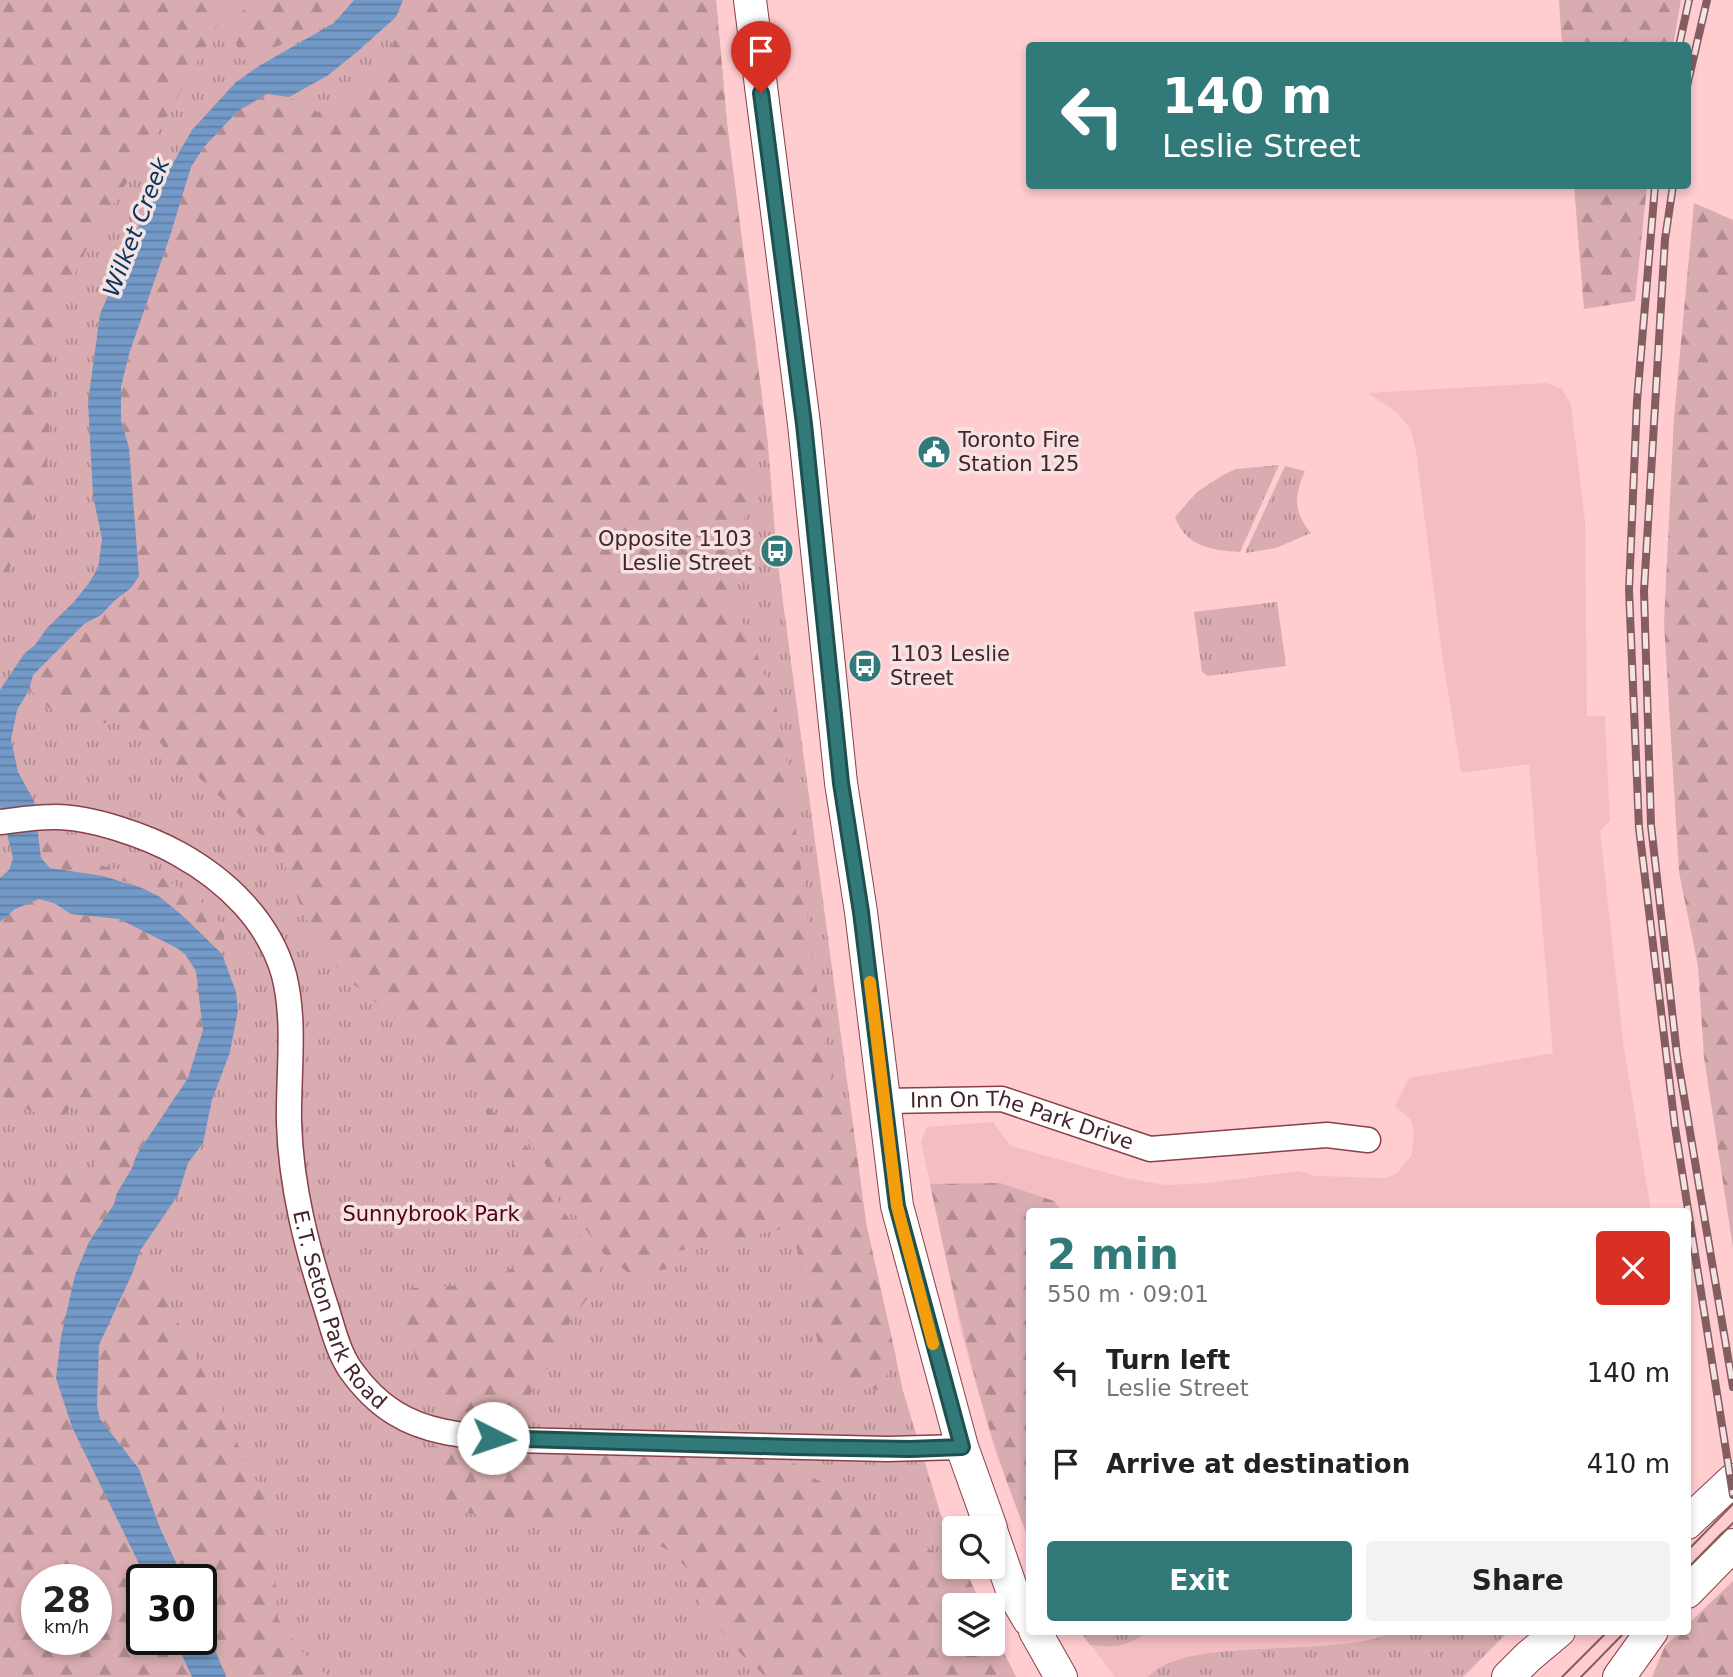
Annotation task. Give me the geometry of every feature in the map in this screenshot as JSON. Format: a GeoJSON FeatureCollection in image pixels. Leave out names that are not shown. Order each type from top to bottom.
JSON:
{"type":"FeatureCollection","features":[{"type":"Feature","properties":{"kind":"main road"},"geometry":{"type":"LineString","coordinates":[[750,0],[805,434],[841,783],[861,912],[897,1206],[962,1447],[986,1516]]}},
{"type":"Feature","properties":{"kind":"main road"},"geometry":{"type":"LineString","coordinates":[[1691,1519],[1733,1480]]}},
{"type":"Feature","properties":{"kind":"main road"},"geometry":{"type":"LineString","coordinates":[[1691,1588],[1733,1545]]}},
{"type":"Feature","properties":{"kind":"main road"},"geometry":{"type":"LineString","coordinates":[[1005,1570],[1013,1593],[1026,1615]]}},
{"type":"Feature","properties":{"kind":"main road"},"geometry":{"type":"LineString","coordinates":[[1037,1635],[1061,1677]]}},
{"type":"Feature","properties":{"kind":"main road"},"geometry":{"type":"LineString","coordinates":[[1508,1677],[1555,1635]]}},
{"type":"Feature","properties":{"kind":"main road"},"geometry":{"type":"LineString","coordinates":[[1619,1677],[1649,1635]]}},
{"type":"Feature","properties":{"kind":"street","name":"E.T. Seton Park Road"},"geometry":{"type":"LineString","coordinates":[[0,822],[38,818],[77,819],[152,840],[201,866],[234,893],[265,934],[278,958],[287,990],[292,1154],[298,1205],[311,1261],[337,1341],[349,1367],[372,1396],[392,1412],[427,1427],[453,1434],[513,1440],[860,1448],[962,1447]]}},
{"type":"Feature","properties":{"kind":"street","name":"Inn On The Park Drive"},"geometry":{"type":"LineString","coordinates":[[885,1101],[1002,1099],[1150,1149],[1327,1135],[1368,1140]]}},
{"type":"Feature","properties":{"kind":"shaded area"},"geometry":{"type":"Polygon","coordinates":[[[1546,383],[1562,389],[1571,405],[1585,521],[1587,716],[1605,716],[1610,821],[1600,831],[1624,1049],[1650,1208],[1026,1208],[1026,1531],[994,1448],[961,1332],[921,1141],[927,1127],[993,1122],[1011,1146],[1126,1178],[1166,1185],[1209,1183],[1299,1171],[1315,1176],[1386,1178],[1397,1173],[1412,1155],[1414,1132],[1411,1120],[1395,1106],[1409,1078],[1553,1053],[1529,764],[1461,773],[1411,429],[1396,412],[1368,393],[1546,383]]]}},
{"type":"Feature","properties":{"kind":"shaded area"},"geometry":{"type":"Polygon","coordinates":[[[1083,1635],[1505,1635],[1463,1677],[1115,1677],[1083,1635]]]}},
{"type":"Feature","properties":{"kind":"green space","name":"Sunnybrook Park"},"geometry":{"type":"Polygon","coordinates":[[[0,0],[716,0],[727,123],[768,445],[777,557],[866,1223],[903,1391],[942,1517],[942,1579],[970,1579],[976,1593],[942,1593],[942,1656],[1005,1655],[1016,1677],[0,1677],[0,0]]]}},
{"type":"Feature","properties":{"kind":"green space"},"geometry":{"type":"Polygon","coordinates":[[[0,0],[231,0],[171,110],[89,244],[64,298],[53,337],[49,448],[43,495],[0,589],[0,0]]]}},
{"type":"Feature","properties":{"kind":"green space"},"geometry":{"type":"Polygon","coordinates":[[[250,0],[354,0],[334,23],[241,61],[232,29],[250,0]]]}},
{"type":"Feature","properties":{"kind":"green space"},"geometry":{"type":"Polygon","coordinates":[[[403,0],[716,0],[727,123],[768,445],[753,468],[751,496],[726,575],[734,606],[754,645],[777,710],[789,777],[823,1036],[837,1105],[850,1103],[866,1223],[896,1357],[879,1390],[827,1382],[792,1227],[664,1254],[667,1269],[630,1274],[604,1254],[564,1200],[544,1162],[526,1137],[474,1085],[351,982],[323,951],[303,912],[286,868],[271,844],[193,772],[181,774],[160,742],[143,729],[121,723],[72,722],[52,710],[30,690],[33,675],[84,624],[101,615],[113,601],[131,588],[136,547],[135,524],[129,448],[121,420],[121,387],[129,354],[191,167],[204,147],[238,111],[267,94],[289,97],[318,112],[350,100],[382,69],[395,39],[396,17],[403,0]]]}},
{"type":"Feature","properties":{"kind":"green space"},"geometry":{"type":"Polygon","coordinates":[[[1559,0],[1681,0],[1674,42],[1562,42],[1559,0]]]}},
{"type":"Feature","properties":{"kind":"green space"},"geometry":{"type":"Polygon","coordinates":[[[1574,189],[1647,189],[1635,301],[1584,309],[1574,189]]]}},
{"type":"Feature","properties":{"kind":"green space"},"geometry":{"type":"Polygon","coordinates":[[[1694,203],[1733,220],[1733,1248],[1704,1057],[1698,966],[1679,872],[1664,623],[1674,417],[1694,203]]]}},
{"type":"Feature","properties":{"kind":"green space"},"geometry":{"type":"Polygon","coordinates":[[[1279,465],[1240,552],[1201,545],[1186,535],[1180,527],[1175,517],[1197,492],[1223,475],[1236,469],[1279,465]]]}},
{"type":"Feature","properties":{"kind":"green space"},"geometry":{"type":"Polygon","coordinates":[[[1285,466],[1305,471],[1297,503],[1301,518],[1311,533],[1276,548],[1245,553],[1285,466]]]}},
{"type":"Feature","properties":{"kind":"green space"},"geometry":{"type":"Polygon","coordinates":[[[1277,602],[1286,666],[1208,676],[1202,672],[1194,612],[1277,602]]]}},
{"type":"Feature","properties":{"kind":"green space"},"geometry":{"type":"Polygon","coordinates":[[[38,832],[46,832],[52,843],[72,853],[77,859],[115,869],[148,871],[199,899],[225,928],[222,954],[175,909],[142,888],[108,877],[50,868],[41,858],[38,832]]]}},
{"type":"Feature","properties":{"kind":"green space"},"geometry":{"type":"Polygon","coordinates":[[[39,899],[54,903],[71,914],[119,919],[175,947],[185,954],[196,971],[203,1030],[188,1078],[137,1154],[114,1204],[89,1242],[75,1275],[59,1360],[72,1427],[139,1564],[126,1564],[126,1655],[182,1655],[192,1677],[0,1677],[0,1168],[12,1181],[30,1192],[60,1169],[93,1170],[100,1155],[93,1122],[81,1103],[74,1103],[54,1128],[42,1116],[0,1094],[0,922],[15,909],[39,899]]]}},
{"type":"Feature","properties":{"kind":"green space"},"geometry":{"type":"Polygon","coordinates":[[[475,1095],[523,1141],[542,1169],[560,1206],[594,1254],[601,1274],[588,1298],[570,1321],[564,1351],[540,1377],[527,1400],[522,1422],[448,1416],[440,1391],[433,1383],[419,1375],[414,1352],[398,1328],[403,1301],[412,1288],[486,1284],[512,1268],[524,1253],[509,1198],[514,1158],[475,1095]]]}},
{"type":"Feature","properties":{"kind":"green space"},"geometry":{"type":"Polygon","coordinates":[[[1000,1183],[1054,1201],[1060,1208],[1026,1208],[1026,1531],[983,1408],[930,1184],[1000,1183]]]}},
{"type":"Feature","properties":{"kind":"green space"},"geometry":{"type":"Polygon","coordinates":[[[140,1251],[165,1283],[171,1308],[250,1472],[269,1497],[278,1619],[305,1655],[329,1677],[226,1677],[217,1655],[217,1564],[177,1564],[160,1528],[139,1469],[100,1419],[97,1406],[99,1345],[140,1251]]]}},
{"type":"Feature","properties":{"kind":"green space"},"geometry":{"type":"Polygon","coordinates":[[[430,1446],[788,1459],[812,1477],[861,1503],[942,1557],[942,1579],[969,1579],[976,1593],[942,1593],[942,1656],[1005,1655],[1016,1677],[766,1677],[742,1655],[701,1608],[690,1571],[668,1550],[611,1521],[561,1526],[451,1511],[439,1488],[430,1446]]]}},
{"type":"Feature","properties":{"kind":"green space"},"geometry":{"type":"Polygon","coordinates":[[[1733,1581],[1733,1677],[1652,1677],[1665,1646],[1677,1635],[1691,1635],[1691,1621],[1733,1581]]]}},
{"type":"Feature","properties":{"kind":"green space"},"geometry":{"type":"Polygon","coordinates":[[[1083,1635],[1143,1635],[1116,1646],[1090,1645],[1083,1635]]]}},
{"type":"Feature","properties":{"kind":"green space"},"geometry":{"type":"Polygon","coordinates":[[[1385,1635],[1505,1635],[1463,1677],[1148,1677],[1167,1664],[1194,1655],[1337,1645],[1385,1635]]]}},
{"type":"Feature","properties":{"kind":"water"},"geometry":{"type":"Polygon","coordinates":[[[354,0],[403,0],[396,17],[327,76],[289,97],[267,94],[238,111],[204,147],[191,167],[129,354],[121,387],[121,420],[129,448],[139,576],[131,588],[101,615],[84,624],[33,675],[29,690],[17,710],[11,740],[18,772],[34,801],[41,858],[50,868],[103,876],[142,888],[160,897],[222,954],[236,992],[238,1010],[230,1052],[212,1100],[203,1143],[188,1163],[178,1195],[140,1251],[99,1345],[97,1406],[100,1419],[139,1469],[160,1528],[177,1564],[139,1564],[72,1427],[56,1378],[61,1337],[75,1275],[89,1242],[114,1204],[137,1154],[188,1078],[203,1030],[196,971],[185,954],[175,947],[119,919],[71,914],[54,903],[39,899],[15,909],[0,922],[0,878],[9,870],[13,858],[0,805],[0,690],[24,654],[73,603],[98,568],[102,539],[93,495],[88,403],[100,314],[143,216],[192,130],[236,82],[334,23],[354,0]]]}},
{"type":"Feature","properties":{"kind":"water"},"geometry":{"type":"Polygon","coordinates":[[[182,1655],[217,1655],[226,1677],[192,1677],[182,1655]]]}},
{"type":"Feature","properties":{"kind":"tram line"},"geometry":{"type":"LineString","coordinates":[[1691,1547],[1733,1504]]}},
{"type":"Feature","properties":{"kind":"tram line"},"geometry":{"type":"LineString","coordinates":[[1691,1565],[1733,1523]]}},
{"type":"Feature","properties":{"kind":"tram line"},"geometry":{"type":"LineString","coordinates":[[1562,1677],[1604,1635]]}},
{"type":"Feature","properties":{"kind":"tram line"},"geometry":{"type":"LineString","coordinates":[[1581,1677],[1622,1635]]}},
{"type":"Feature","properties":{"kind":"railway"},"geometry":{"type":"LineString","coordinates":[[1680,42],[1689,0]]}},
{"type":"Feature","properties":{"kind":"railway"},"geometry":{"type":"LineString","coordinates":[[1691,69],[1707,0]]}},
{"type":"Feature","properties":{"kind":"railway"},"geometry":{"type":"LineString","coordinates":[[1655,189],[1637,401],[1629,590],[1639,828],[1675,1127],[1688,1208]]}},
{"type":"Feature","properties":{"kind":"railway"},"geometry":{"type":"LineString","coordinates":[[1673,189],[1665,239],[1644,591],[1651,825],[1677,1055],[1733,1387]]}},
{"type":"Feature","properties":{"kind":"railway"},"geometry":{"type":"LineString","coordinates":[[1691,1229],[1733,1495]]}},
{"type":"Feature","properties":{"kind":"slow traffic"},"geometry":{"type":"LineString","coordinates":[[870,982],[897,1206],[933,1344]]}},
{"type":"Feature","properties":{"kind":"place","name":"Toronto Fire Station 125"},"geometry":{"type":"Point","coordinates":[934,452]}},
{"type":"Feature","properties":{"kind":"place","name":"Opposite 1103 Leslie Street"},"geometry":{"type":"Point","coordinates":[777,551]}},
{"type":"Feature","properties":{"kind":"place","name":"1103 Leslie Street"},"geometry":{"type":"Point","coordinates":[865,666]}},
{"type":"Feature","properties":{"kind":"route"},"geometry":{"type":"LineString","coordinates":[[493,1438],[793,1447],[962,1447],[897,1206],[861,912],[841,783],[804,424],[761,93]]}},
{"type":"Feature","properties":{"kind":"water label","name":"Wilket Creek"},"geometry":{"type":"Point","coordinates":[136,227]}}]}
